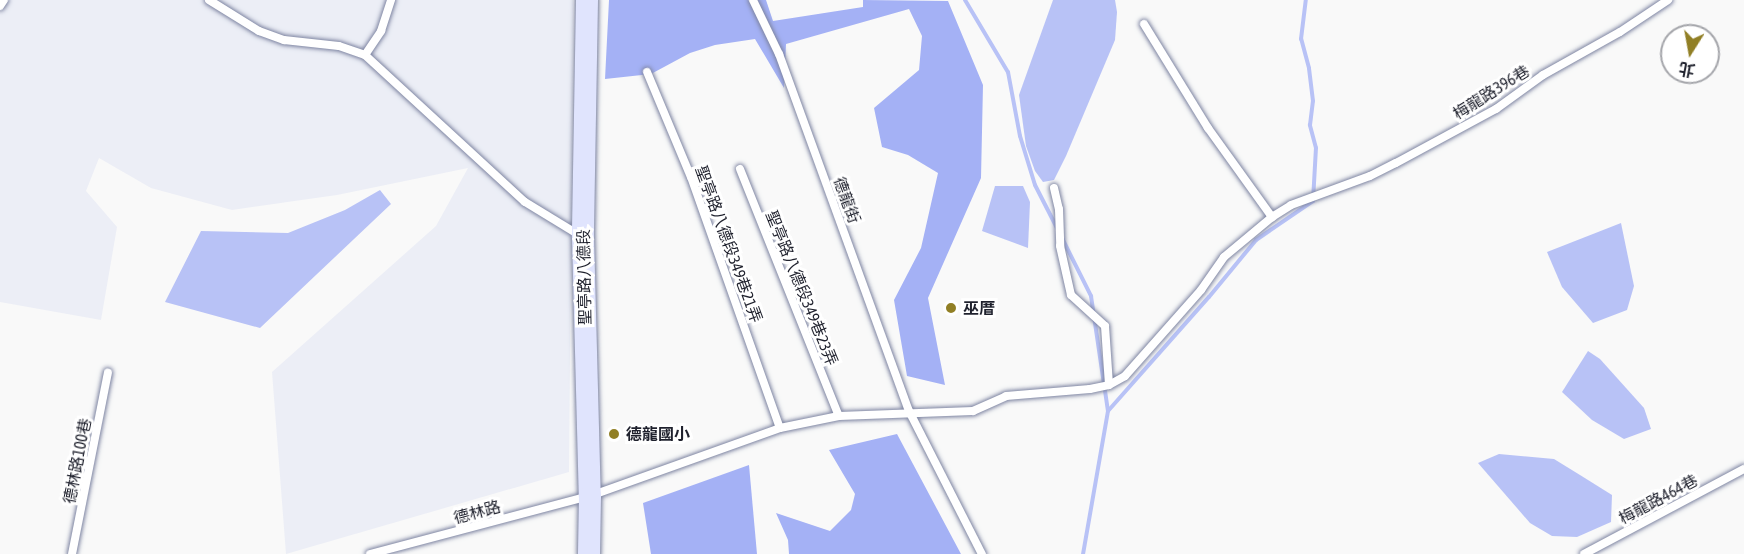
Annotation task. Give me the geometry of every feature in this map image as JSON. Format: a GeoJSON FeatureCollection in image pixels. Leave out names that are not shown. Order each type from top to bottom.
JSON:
{"type":"FeatureCollection","features":[{"type":"Feature","properties":{"kind":"street","name":"聖亭路八德段"},"geometry":{"type":"LineString","coordinates":[[587,0],[583,237],[590,496],[589,554]]}},
{"type":"Feature","properties":{"kind":"lane"},"geometry":{"type":"LineString","coordinates":[[0,6],[4,0]]}},
{"type":"Feature","properties":{"kind":"lane"},"geometry":{"type":"LineString","coordinates":[[209,0],[259,31],[284,40],[339,46],[365,55],[525,202],[583,237]]}},
{"type":"Feature","properties":{"kind":"lane"},"geometry":{"type":"LineString","coordinates":[[365,55],[381,31],[391,0]]}},
{"type":"Feature","properties":{"kind":"lane","name":"德龍街"},"geometry":{"type":"LineString","coordinates":[[753,0],[779,54],[909,411],[982,554]]}},
{"type":"Feature","properties":{"kind":"lane","name":"梅龍路396巷"},"geometry":{"type":"LineString","coordinates":[[1272,217],[1291,205],[1396,164],[1496,109],[1543,75],[1636,23],[1668,0]]}},
{"type":"Feature","properties":{"kind":"lane"},"geometry":{"type":"LineString","coordinates":[[909,411],[973,411],[1006,396],[1090,389],[1109,385],[1125,376],[1201,290],[1224,256],[1272,217],[1208,128],[1144,24]]}},
{"type":"Feature","properties":{"kind":"lane","name":"聖亭路八德段349巷21弄"},"geometry":{"type":"LineString","coordinates":[[647,72],[691,177],[780,428]]}},
{"type":"Feature","properties":{"kind":"lane","name":"聖亭路八德段349巷23弄"},"geometry":{"type":"LineString","coordinates":[[740,169],[839,416]]}},
{"type":"Feature","properties":{"kind":"lane"},"geometry":{"type":"LineString","coordinates":[[1054,188],[1059,209],[1060,246],[1071,296],[1105,326],[1109,385]]}},
{"type":"Feature","properties":{"kind":"lane","name":"德林路100巷"},"geometry":{"type":"LineString","coordinates":[[72,554],[108,373]]}},
{"type":"Feature","properties":{"kind":"lane","name":"德林路"},"geometry":{"type":"LineString","coordinates":[[370,554],[590,496],[780,428],[839,416],[909,411]]}},
{"type":"Feature","properties":{"kind":"lane","name":"梅龍路464巷"},"geometry":{"type":"LineString","coordinates":[[1584,554],[1744,469]]}},
{"type":"Feature","properties":{"kind":"lane"},"geometry":{"type":"LineString","coordinates":[[1603,544],[1608,554]]}},
{"type":"Feature","properties":{"kind":"shaded area"},"geometry":{"type":"Polygon","coordinates":[[[0,0],[573,0],[569,472],[286,554],[272,372],[436,226],[468,168],[337,195],[232,210],[151,188],[99,158],[86,191],[117,227],[101,320],[0,302],[0,0]]]}},
{"type":"Feature","properties":{"kind":"shaded area"},"geometry":{"type":"Polygon","coordinates":[[[609,0],[766,0],[773,21],[863,7],[863,0],[948,1],[983,85],[981,178],[928,298],[945,385],[907,376],[894,300],[921,248],[938,173],[908,155],[882,147],[874,108],[919,70],[922,36],[909,9],[786,44],[784,88],[755,39],[715,45],[690,53],[651,74],[605,79],[609,0]]]}},
{"type":"Feature","properties":{"kind":"shaded area"},"geometry":{"type":"Polygon","coordinates":[[[1053,0],[1115,0],[1117,12],[1115,40],[1066,156],[1054,180],[1043,182],[1035,171],[1026,146],[1019,95],[1053,0]]]}},
{"type":"Feature","properties":{"kind":"shaded area"},"geometry":{"type":"Polygon","coordinates":[[[995,186],[1023,186],[1030,202],[1028,248],[982,231],[995,186]]]}},
{"type":"Feature","properties":{"kind":"shaded area"},"geometry":{"type":"Polygon","coordinates":[[[380,190],[391,204],[260,328],[165,302],[201,231],[288,233],[345,210],[380,190]]]}},
{"type":"Feature","properties":{"kind":"shaded area"},"geometry":{"type":"Polygon","coordinates":[[[1621,223],[1634,286],[1627,310],[1593,323],[1562,287],[1547,252],[1621,223]]]}},
{"type":"Feature","properties":{"kind":"shaded area"},"geometry":{"type":"Polygon","coordinates":[[[1588,351],[1600,359],[1644,408],[1651,429],[1624,439],[1592,420],[1562,392],[1588,351]]]}},
{"type":"Feature","properties":{"kind":"shaded area"},"geometry":{"type":"Polygon","coordinates":[[[897,434],[961,554],[789,554],[788,540],[776,513],[830,531],[851,510],[855,494],[829,450],[897,434]]]}},
{"type":"Feature","properties":{"kind":"shaded area"},"geometry":{"type":"Polygon","coordinates":[[[1499,454],[1554,459],[1612,495],[1611,522],[1577,537],[1552,536],[1530,523],[1478,463],[1499,454]]]}},
{"type":"Feature","properties":{"kind":"shaded area"},"geometry":{"type":"Polygon","coordinates":[[[749,465],[757,554],[651,554],[643,503],[749,465]]]}},
{"type":"Feature","properties":{"kind":"waterway"},"geometry":{"type":"LineString","coordinates":[[965,0],[1008,72],[1020,136],[1035,185],[1057,228]]}},
{"type":"Feature","properties":{"kind":"waterway"},"geometry":{"type":"LineString","coordinates":[[1108,411],[1256,240],[1313,201],[1316,148],[1310,125],[1313,101],[1309,68],[1301,39],[1306,0]]}},
{"type":"Feature","properties":{"kind":"waterway"},"geometry":{"type":"LineString","coordinates":[[1062,238],[1091,296],[1108,411],[1083,554]]}},
{"type":"Feature","properties":{"kind":"place","name":"巫厝"},"geometry":{"type":"Point","coordinates":[951,308]}},
{"type":"Feature","properties":{"kind":"place","name":"德龍國小"},"geometry":{"type":"Point","coordinates":[614,434]}}]}
